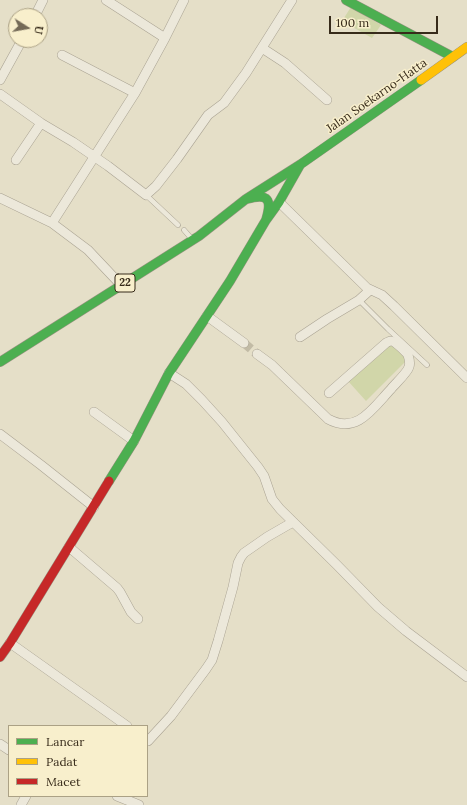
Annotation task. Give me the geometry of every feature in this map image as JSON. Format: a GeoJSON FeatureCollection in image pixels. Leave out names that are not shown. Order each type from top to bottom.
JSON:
{"type":"FeatureCollection","features":[{"type":"Feature","properties":{"kind":"main road"},"geometry":{"type":"LineString","coordinates":[[346,0],[453,57]]}},
{"type":"Feature","properties":{"kind":"main road","name":"Jalan Soekarno-Hatta"},"geometry":{"type":"LineString","coordinates":[[301,164],[467,47]]}},
{"type":"Feature","properties":{"kind":"main road"},"geometry":{"type":"LineString","coordinates":[[0,657],[134,441],[170,373],[230,281],[301,164]]}},
{"type":"Feature","properties":{"kind":"main road","name":"22"},"geometry":{"type":"LineString","coordinates":[[0,362],[193,240],[246,199],[301,164]]}},
{"type":"Feature","properties":{"kind":"main road"},"geometry":{"type":"LineString","coordinates":[[246,199],[259,196],[266,198],[269,201],[270,206],[266,220]]}},
{"type":"Feature","properties":{"kind":"street"},"geometry":{"type":"LineString","coordinates":[[106,0],[165,38]]}},
{"type":"Feature","properties":{"kind":"street"},"geometry":{"type":"LineString","coordinates":[[52,223],[135,93],[184,0]]}},
{"type":"Feature","properties":{"kind":"street"},"geometry":{"type":"LineString","coordinates":[[0,94],[41,123],[94,156],[146,195],[156,186],[177,159],[208,114],[224,103],[262,48],[292,0]]}},
{"type":"Feature","properties":{"kind":"street"},"geometry":{"type":"LineString","coordinates":[[0,80],[18,48]]}},
{"type":"Feature","properties":{"kind":"street"},"geometry":{"type":"LineString","coordinates":[[262,48],[285,63],[327,100]]}},
{"type":"Feature","properties":{"kind":"street"},"geometry":{"type":"LineString","coordinates":[[62,55],[135,93]]}},
{"type":"Feature","properties":{"kind":"street"},"geometry":{"type":"LineString","coordinates":[[16,160],[41,123]]}},
{"type":"Feature","properties":{"kind":"street"},"geometry":{"type":"LineString","coordinates":[[0,198],[52,223],[88,250],[121,285]]}},
{"type":"Feature","properties":{"kind":"street"},"geometry":{"type":"LineString","coordinates":[[279,202],[367,288],[382,295],[467,378]]}},
{"type":"Feature","properties":{"kind":"street"},"geometry":{"type":"LineString","coordinates":[[300,337],[359,300],[370,290]]}},
{"type":"Feature","properties":{"kind":"street"},"geometry":{"type":"LineString","coordinates":[[207,316],[244,343]]}},
{"type":"Feature","properties":{"kind":"street"},"geometry":{"type":"LineString","coordinates":[[258,354],[272,365],[328,419],[335,423],[349,424],[359,421],[368,414],[409,368],[408,355],[396,343],[389,341],[329,393]]}},
{"type":"Feature","properties":{"kind":"street"},"geometry":{"type":"LineString","coordinates":[[170,373],[186,384],[222,422],[261,472],[266,481],[272,499],[280,509],[378,607],[406,631],[466,675]]}},
{"type":"Feature","properties":{"kind":"street"},"geometry":{"type":"LineString","coordinates":[[94,412],[134,441]]}},
{"type":"Feature","properties":{"kind":"street"},"geometry":{"type":"LineString","coordinates":[[0,434],[94,507]]}},
{"type":"Feature","properties":{"kind":"street"},"geometry":{"type":"LineString","coordinates":[[148,740],[171,716],[212,660],[233,587],[238,563],[241,557],[244,553],[267,537],[293,522]]}},
{"type":"Feature","properties":{"kind":"street"},"geometry":{"type":"LineString","coordinates":[[69,547],[117,588],[131,612],[138,618]]}},
{"type":"Feature","properties":{"kind":"street"},"geometry":{"type":"LineString","coordinates":[[10,643],[126,725]]}},
{"type":"Feature","properties":{"kind":"street"},"geometry":{"type":"LineString","coordinates":[[122,797],[139,805]]}},
{"type":"Feature","properties":{"kind":"lane"},"geometry":{"type":"LineString","coordinates":[[146,195],[178,225]]}},
{"type":"Feature","properties":{"kind":"lane"},"geometry":{"type":"LineString","coordinates":[[184,230],[193,240]]}},
{"type":"Feature","properties":{"kind":"lane"},"geometry":{"type":"LineString","coordinates":[[359,300],[427,365]]}},
{"type":"Feature","properties":{"kind":"green space"},"geometry":{"type":"Polygon","coordinates":[[[351,7],[381,25],[372,38],[342,21],[351,7]]]}},
{"type":"Feature","properties":{"kind":"green space"},"geometry":{"type":"Polygon","coordinates":[[[391,342],[408,359],[366,401],[348,381],[391,342]]]}},
{"type":"Feature","properties":{"kind":"tunnel"},"geometry":{"type":"LineString","coordinates":[[244,343],[257,354]]}},
{"type":"Feature","properties":{"kind":"traffic: fast"},"geometry":{"type":"LineString","coordinates":[[346,0],[453,57]]}},
{"type":"Feature","properties":{"kind":"traffic: fast"},"geometry":{"type":"LineString","coordinates":[[0,362],[199,236],[246,199],[301,164],[421,80]]}},
{"type":"Feature","properties":{"kind":"traffic: fast"},"geometry":{"type":"LineString","coordinates":[[109,481],[134,441],[169,373],[230,281],[300,165]]}},
{"type":"Feature","properties":{"kind":"traffic: fast"},"geometry":{"type":"LineString","coordinates":[[247,199],[260,197],[267,200],[269,207],[266,220]]}},
{"type":"Feature","properties":{"kind":"traffic: slow"},"geometry":{"type":"LineString","coordinates":[[421,80],[467,47]]}},
{"type":"Feature","properties":{"kind":"traffic: jam"},"geometry":{"type":"LineString","coordinates":[[0,657],[109,481]]}}]}
